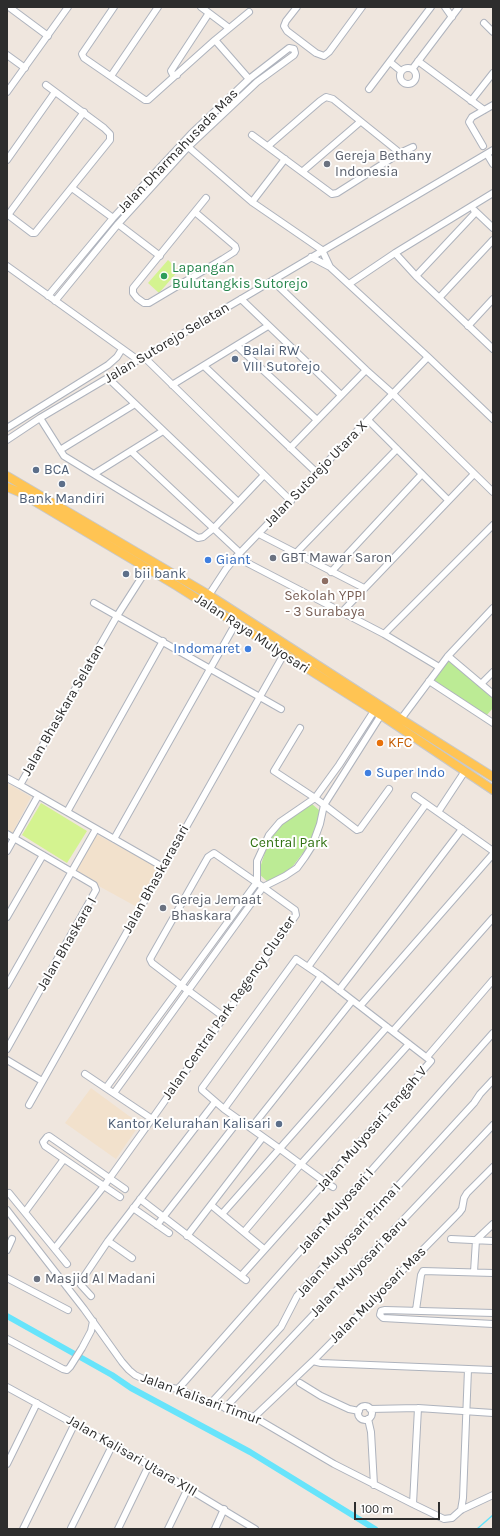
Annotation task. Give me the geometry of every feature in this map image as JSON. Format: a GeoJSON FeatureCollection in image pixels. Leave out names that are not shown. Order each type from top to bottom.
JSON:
{"type":"FeatureCollection","features":[{"type":"Feature","properties":{"kind":"main road","name":"Jalan Raya Mulyosari"},"geometry":{"type":"LineString","coordinates":[[7,476],[114,538],[123,549],[147,569],[236,623],[257,631],[493,777]]}},
{"type":"Feature","properties":{"kind":"main road","name":"Jalan Raya Mulyosari"},"geometry":{"type":"LineString","coordinates":[[7,486],[110,546],[123,549],[209,595],[257,631],[284,654],[377,713],[493,790]]}},
{"type":"Feature","properties":{"kind":"main road"},"geometry":{"type":"LineString","coordinates":[[110,546],[114,538]]}},
{"type":"Feature","properties":{"kind":"main road"},"geometry":{"type":"LineString","coordinates":[[478,780],[483,772]]}},
{"type":"Feature","properties":{"kind":"street"},"geometry":{"type":"LineString","coordinates":[[7,92],[68,7]]}},
{"type":"Feature","properties":{"kind":"street"},"geometry":{"type":"LineString","coordinates":[[114,7],[82,54],[84,58],[145,100],[148,100],[214,40],[249,12]]}},
{"type":"Feature","properties":{"kind":"street"},"geometry":{"type":"LineString","coordinates":[[111,76],[158,7]]}},
{"type":"Feature","properties":{"kind":"street"},"geometry":{"type":"LineString","coordinates":[[201,7],[230,28]]}},
{"type":"Feature","properties":{"kind":"street"},"geometry":{"type":"LineString","coordinates":[[297,7],[284,26],[287,31],[316,53],[324,56],[330,52],[362,7]]}},
{"type":"Feature","properties":{"kind":"street"},"geometry":{"type":"LineString","coordinates":[[369,89],[431,7]]}},
{"type":"Feature","properties":{"kind":"street"},"geometry":{"type":"LineString","coordinates":[[445,7],[452,17]]}},
{"type":"Feature","properties":{"kind":"street"},"geometry":{"type":"LineString","coordinates":[[413,68],[459,7]]}},
{"type":"Feature","properties":{"kind":"street"},"geometry":{"type":"LineString","coordinates":[[13,8],[48,36]]}},
{"type":"Feature","properties":{"kind":"street"},"geometry":{"type":"LineString","coordinates":[[177,75],[173,75],[171,71],[209,13]]}},
{"type":"Feature","properties":{"kind":"street"},"geometry":{"type":"LineString","coordinates":[[484,22],[493,32]]}},
{"type":"Feature","properties":{"kind":"street"},"geometry":{"type":"LineString","coordinates":[[214,40],[249,79]]}},
{"type":"Feature","properties":{"kind":"street","name":"Jalan Dharmahusada Mas"},"geometry":{"type":"LineString","coordinates":[[48,296],[113,218],[249,79],[288,48],[294,49],[294,55],[257,82],[186,145],[118,224],[55,301]]}},
{"type":"Feature","properties":{"kind":"street"},"geometry":{"type":"LineString","coordinates":[[7,55],[25,68]]}},
{"type":"Feature","properties":{"kind":"street"},"geometry":{"type":"LineString","coordinates":[[418,61],[484,110]]}},
{"type":"Feature","properties":{"kind":"street"},"geometry":{"type":"LineString","coordinates":[[390,62],[401,71]]}},
{"type":"Feature","properties":{"kind":"street"},"geometry":{"type":"LineString","coordinates":[[401,71],[408,67],[413,68]]}},
{"type":"Feature","properties":{"kind":"street"},"geometry":{"type":"LineString","coordinates":[[401,71],[400,76],[402,81],[410,84],[415,81],[417,76],[413,68]]}},
{"type":"Feature","properties":{"kind":"street"},"geometry":{"type":"LineString","coordinates":[[471,100],[493,73]]}},
{"type":"Feature","properties":{"kind":"street"},"geometry":{"type":"LineString","coordinates":[[46,85],[84,112],[110,134],[110,140],[35,233],[32,233],[7,214],[84,112]]}},
{"type":"Feature","properties":{"kind":"street"},"geometry":{"type":"LineString","coordinates":[[7,160],[55,92]]}},
{"type":"Feature","properties":{"kind":"street"},"geometry":{"type":"LineString","coordinates":[[268,146],[326,97],[333,99],[400,153]]}},
{"type":"Feature","properties":{"kind":"street"},"geometry":{"type":"LineString","coordinates":[[483,146],[469,122],[472,117],[493,105]]}},
{"type":"Feature","properties":{"kind":"street"},"geometry":{"type":"LineString","coordinates":[[303,172],[360,122]]}},
{"type":"Feature","properties":{"kind":"street"},"geometry":{"type":"LineString","coordinates":[[252,135],[332,194],[400,153],[413,147]]}},
{"type":"Feature","properties":{"kind":"street"},"geometry":{"type":"LineString","coordinates":[[186,145],[252,202],[322,250],[330,267]]}},
{"type":"Feature","properties":{"kind":"street"},"geometry":{"type":"LineString","coordinates":[[490,152],[493,164]]}},
{"type":"Feature","properties":{"kind":"street","name":"Jalan Sutorejo Selatan"},"geometry":{"type":"LineString","coordinates":[[7,440],[40,418],[490,152]]}},
{"type":"Feature","properties":{"kind":"street"},"geometry":{"type":"LineString","coordinates":[[252,202],[285,160]]}},
{"type":"Feature","properties":{"kind":"street"},"geometry":{"type":"LineString","coordinates":[[72,188],[113,218]]}},
{"type":"Feature","properties":{"kind":"street"},"geometry":{"type":"LineString","coordinates":[[349,284],[395,253],[493,193]]}},
{"type":"Feature","properties":{"kind":"street"},"geometry":{"type":"LineString","coordinates":[[195,212],[235,246],[236,249],[234,252],[149,303],[144,303],[133,293],[133,288],[206,198]]}},
{"type":"Feature","properties":{"kind":"street"},"geometry":{"type":"LineString","coordinates":[[470,206],[493,228]]}},
{"type":"Feature","properties":{"kind":"street"},"geometry":{"type":"LineString","coordinates":[[416,276],[476,212]]}},
{"type":"Feature","properties":{"kind":"street"},"geometry":{"type":"LineString","coordinates":[[118,224],[160,256]]}},
{"type":"Feature","properties":{"kind":"street"},"geometry":{"type":"LineString","coordinates":[[439,298],[493,240]]}},
{"type":"Feature","properties":{"kind":"street"},"geometry":{"type":"LineString","coordinates":[[395,253],[416,276],[493,349]]}},
{"type":"Feature","properties":{"kind":"street"},"geometry":{"type":"LineString","coordinates":[[312,257],[330,267],[349,284],[493,419]]}},
{"type":"Feature","properties":{"kind":"street"},"geometry":{"type":"LineString","coordinates":[[7,266],[122,349],[141,358],[172,385],[291,500]]}},
{"type":"Feature","properties":{"kind":"street"},"geometry":{"type":"LineString","coordinates":[[273,281],[393,394],[493,492]]}},
{"type":"Feature","properties":{"kind":"street"},"geometry":{"type":"LineString","coordinates":[[241,299],[341,395]]}},
{"type":"Feature","properties":{"kind":"street"},"geometry":{"type":"LineString","coordinates":[[468,326],[493,299]]}},
{"type":"Feature","properties":{"kind":"street"},"geometry":{"type":"LineString","coordinates":[[172,385],[268,326]]}},
{"type":"Feature","properties":{"kind":"street"},"geometry":{"type":"LineString","coordinates":[[237,346],[317,420]]}},
{"type":"Feature","properties":{"kind":"street"},"geometry":{"type":"LineString","coordinates":[[7,428],[108,365],[117,357],[122,349]]}},
{"type":"Feature","properties":{"kind":"street","name":"Jalan Sutorejo Utara X"},"geometry":{"type":"LineString","coordinates":[[209,595],[226,569],[238,555],[428,357]]}},
{"type":"Feature","properties":{"kind":"street"},"geometry":{"type":"LineString","coordinates":[[204,366],[317,473]]}},
{"type":"Feature","properties":{"kind":"street"},"geometry":{"type":"LineString","coordinates":[[290,448],[366,370]]}},
{"type":"Feature","properties":{"kind":"street"},"geometry":{"type":"LineString","coordinates":[[108,378],[238,502]]}},
{"type":"Feature","properties":{"kind":"street"},"geometry":{"type":"LineString","coordinates":[[60,450],[135,404]]}},
{"type":"Feature","properties":{"kind":"street"},"geometry":{"type":"LineString","coordinates":[[40,418],[64,456],[198,538],[203,537],[214,528],[264,475]]}},
{"type":"Feature","properties":{"kind":"street"},"geometry":{"type":"LineString","coordinates":[[368,420],[448,500]]}},
{"type":"Feature","properties":{"kind":"street"},"geometry":{"type":"LineString","coordinates":[[94,474],[163,431]]}},
{"type":"Feature","properties":{"kind":"street"},"geometry":{"type":"LineString","coordinates":[[296,553],[397,449]]}},
{"type":"Feature","properties":{"kind":"street"},"geometry":{"type":"LineString","coordinates":[[131,451],[214,528],[238,555],[341,613],[384,634],[439,667]]}},
{"type":"Feature","properties":{"kind":"street"},"geometry":{"type":"LineString","coordinates":[[331,572],[422,474]]}},
{"type":"Feature","properties":{"kind":"street"},"geometry":{"type":"LineString","coordinates":[[341,613],[474,474]]}},
{"type":"Feature","properties":{"kind":"street"},"geometry":{"type":"LineString","coordinates":[[384,634],[493,525]]}},
{"type":"Feature","properties":{"kind":"street"},"geometry":{"type":"LineString","coordinates":[[259,534],[364,588]]}},
{"type":"Feature","properties":{"kind":"street","name":"Jalan Bhaskara Selatan"},"geometry":{"type":"LineString","coordinates":[[147,569],[117,616],[20,785],[163,867]]}},
{"type":"Feature","properties":{"kind":"street"},"geometry":{"type":"LineString","coordinates":[[94,603],[281,709]]}},
{"type":"Feature","properties":{"kind":"street"},"geometry":{"type":"LineString","coordinates":[[401,719],[448,656],[493,608]]}},
{"type":"Feature","properties":{"kind":"street"},"geometry":{"type":"LineString","coordinates":[[114,839],[209,668],[236,623]]}},
{"type":"Feature","properties":{"kind":"street"},"geometry":{"type":"LineString","coordinates":[[66,812],[162,642]]}},
{"type":"Feature","properties":{"kind":"street","name":"Jalan Bhaskarasari"},"geometry":{"type":"LineString","coordinates":[[28,1105],[284,654]]}},
{"type":"Feature","properties":{"kind":"street"},"geometry":{"type":"LineString","coordinates":[[448,656],[493,694]]}},
{"type":"Feature","properties":{"kind":"street"},"geometry":{"type":"LineString","coordinates":[[481,684],[493,672]]}},
{"type":"Feature","properties":{"kind":"street"},"geometry":{"type":"LineString","coordinates":[[429,681],[492,720]]}},
{"type":"Feature","properties":{"kind":"street"},"geometry":{"type":"LineString","coordinates":[[106,1088],[182,986],[256,882],[257,861],[269,835],[280,822],[314,798],[377,713]]}},
{"type":"Feature","properties":{"kind":"street"},"geometry":{"type":"LineString","coordinates":[[114,1093],[189,991],[263,886],[285,876],[297,868],[305,857],[312,846],[320,824],[324,805],[346,770],[377,713]]}},
{"type":"Feature","properties":{"kind":"street"},"geometry":{"type":"LineString","coordinates":[[300,728],[274,771],[276,774],[314,798],[358,830],[390,789]]}},
{"type":"Feature","properties":{"kind":"street"},"geometry":{"type":"LineString","coordinates":[[339,765],[346,770]]}},
{"type":"Feature","properties":{"kind":"street"},"geometry":{"type":"LineString","coordinates":[[438,812],[465,771]]}},
{"type":"Feature","properties":{"kind":"street"},"geometry":{"type":"LineString","coordinates":[[7,778],[20,785]]}},
{"type":"Feature","properties":{"kind":"street"},"geometry":{"type":"LineString","coordinates":[[7,851],[38,796]]}},
{"type":"Feature","properties":{"kind":"street"},"geometry":{"type":"LineString","coordinates":[[415,796],[493,851]]}},
{"type":"Feature","properties":{"kind":"street"},"geometry":{"type":"LineString","coordinates":[[308,967],[426,804]]}},
{"type":"Feature","properties":{"kind":"street"},"geometry":{"type":"LineString","coordinates":[[7,984],[96,829]]}},
{"type":"Feature","properties":{"kind":"street"},"geometry":{"type":"LineString","coordinates":[[339,990],[462,829]]}},
{"type":"Feature","properties":{"kind":"street","name":"Jalan Bhaskara I"},"geometry":{"type":"LineString","coordinates":[[7,834],[95,886],[96,892],[7,1049]]}},
{"type":"Feature","properties":{"kind":"street","name":"Jalan Central Park Regency Cluster"},"geometry":{"type":"LineString","coordinates":[[55,1248],[104,1186],[152,1119],[296,915],[295,910],[218,855],[212,854],[208,857],[150,958],[152,963],[182,986]]}},
{"type":"Feature","properties":{"kind":"street"},"geometry":{"type":"LineString","coordinates":[[360,1006],[493,854]]}},
{"type":"Feature","properties":{"kind":"street"},"geometry":{"type":"LineString","coordinates":[[7,917],[43,855]]}},
{"type":"Feature","properties":{"kind":"street"},"geometry":{"type":"LineString","coordinates":[[392,1031],[493,918]]}},
{"type":"Feature","properties":{"kind":"street"},"geometry":{"type":"LineString","coordinates":[[332,1187],[224,1109],[202,1092],[202,1088],[295,960],[321,976],[426,1057]]}},
{"type":"Feature","properties":{"kind":"street"},"geometry":{"type":"LineString","coordinates":[[224,1109],[321,976]]}},
{"type":"Feature","properties":{"kind":"street","name":"Jalan Mulyosari Tengah V"},"geometry":{"type":"LineString","coordinates":[[240,1276],[430,1062],[426,1057],[493,980]]}},
{"type":"Feature","properties":{"kind":"street"},"geometry":{"type":"LineString","coordinates":[[182,986],[224,1017]]}},
{"type":"Feature","properties":{"kind":"street"},"geometry":{"type":"LineString","coordinates":[[251,1128],[352,1000]]}},
{"type":"Feature","properties":{"kind":"street"},"geometry":{"type":"LineString","coordinates":[[222,1214],[387,1027]]}},
{"type":"Feature","properties":{"kind":"street","name":"Jalan Mulyosari I"},"geometry":{"type":"LineString","coordinates":[[178,1389],[493,1033]]}},
{"type":"Feature","properties":{"kind":"street"},"geometry":{"type":"LineString","coordinates":[[244,1232],[301,1164],[409,1044]]}},
{"type":"Feature","properties":{"kind":"street"},"geometry":{"type":"LineString","coordinates":[[7,1060],[42,1081]]}},
{"type":"Feature","properties":{"kind":"street"},"geometry":{"type":"LineString","coordinates":[[85,1074],[152,1119]]}},
{"type":"Feature","properties":{"kind":"street","name":"Jalan Mulyosari Prima I"},"geometry":{"type":"LineString","coordinates":[[211,1403],[281,1327],[297,1296],[474,1103],[493,1080]]}},
{"type":"Feature","properties":{"kind":"street"},"geometry":{"type":"LineString","coordinates":[[91,1296],[80,1284],[81,1280],[133,1208],[215,1102]]}},
{"type":"Feature","properties":{"kind":"street"},"geometry":{"type":"LineString","coordinates":[[157,1225],[239,1120]]}},
{"type":"Feature","properties":{"kind":"street","name":"Jalan Mulyosari Baru"},"geometry":{"type":"LineString","coordinates":[[225,1408],[493,1125]]}},
{"type":"Feature","properties":{"kind":"street"},"geometry":{"type":"LineString","coordinates":[[120,1197],[43,1145],[43,1142],[49,1136],[110,1177],[125,1189]]}},
{"type":"Feature","properties":{"kind":"street"},"geometry":{"type":"LineString","coordinates":[[188,1236],[263,1137]]}},
{"type":"Feature","properties":{"kind":"street"},"geometry":{"type":"LineString","coordinates":[[25,1212],[64,1159]]}},
{"type":"Feature","properties":{"kind":"street","name":"Jalan Mulyosari Mas"},"geometry":{"type":"LineString","coordinates":[[254,1417],[313,1361],[459,1213],[462,1209],[464,1198],[493,1167]]}},
{"type":"Feature","properties":{"kind":"street"},"geometry":{"type":"LineString","coordinates":[[9,1193],[67,1264]]}},
{"type":"Feature","properties":{"kind":"street"},"geometry":{"type":"LineString","coordinates":[[140,1199],[246,1280]]}},
{"type":"Feature","properties":{"kind":"street"},"geometry":{"type":"LineString","coordinates":[[211,1205],[264,1249]]}},
{"type":"Feature","properties":{"kind":"street"},"geometry":{"type":"LineString","coordinates":[[133,1208],[169,1233]]}},
{"type":"Feature","properties":{"kind":"street","name":"Jalan Kalisari Timur"},"geometry":{"type":"LineString","coordinates":[[7,1210],[93,1321],[122,1362],[132,1373],[150,1383],[178,1389],[211,1403],[254,1417],[334,1464],[374,1482],[413,1504],[446,1519],[452,1518],[461,1510],[493,1495]]}},
{"type":"Feature","properties":{"kind":"street"},"geometry":{"type":"LineString","coordinates":[[474,1272],[476,1240],[493,1224]]}},
{"type":"Feature","properties":{"kind":"street"},"geometry":{"type":"LineString","coordinates":[[7,1250],[12,1239]]}},
{"type":"Feature","properties":{"kind":"street"},"geometry":{"type":"LineString","coordinates":[[451,1239],[493,1241]]}},
{"type":"Feature","properties":{"kind":"street"},"geometry":{"type":"LineString","coordinates":[[108,1242],[132,1258]]}},
{"type":"Feature","properties":{"kind":"street"},"geometry":{"type":"LineString","coordinates":[[416,1310],[420,1275],[422,1271],[493,1273]]}},
{"type":"Feature","properties":{"kind":"street"},"geometry":{"type":"LineString","coordinates":[[7,1278],[68,1310]]}},
{"type":"Feature","properties":{"kind":"street"},"geometry":{"type":"LineString","coordinates":[[493,1314],[474,1312],[382,1310],[380,1315],[383,1318],[493,1324]]}},
{"type":"Feature","properties":{"kind":"street"},"geometry":{"type":"LineString","coordinates":[[473,1323],[474,1312]]}},
{"type":"Feature","properties":{"kind":"street"},"geometry":{"type":"LineString","coordinates":[[7,1339],[63,1369],[68,1369],[75,1360],[91,1331],[93,1321]]}},
{"type":"Feature","properties":{"kind":"street"},"geometry":{"type":"LineString","coordinates":[[313,1361],[321,1363],[493,1370]]}},
{"type":"Feature","properties":{"kind":"street"},"geometry":{"type":"LineString","coordinates":[[461,1510],[463,1498],[468,1369]]}},
{"type":"Feature","properties":{"kind":"street"},"geometry":{"type":"LineString","coordinates":[[300,1383],[321,1396],[349,1409],[359,1411]]}},
{"type":"Feature","properties":{"kind":"street","name":"Jalan Kalisari Utara XIII"},"geometry":{"type":"LineString","coordinates":[[7,1387],[113,1444],[256,1529]]}},
{"type":"Feature","properties":{"kind":"street"},"geometry":{"type":"LineString","coordinates":[[7,1464],[37,1403]]}},
{"type":"Feature","properties":{"kind":"street"},"geometry":{"type":"LineString","coordinates":[[359,1411],[364,1406],[370,1409],[418,1408],[493,1412]]}},
{"type":"Feature","properties":{"kind":"street"},"geometry":{"type":"LineString","coordinates":[[413,1504],[418,1408]]}},
{"type":"Feature","properties":{"kind":"street"},"geometry":{"type":"LineString","coordinates":[[370,1409],[371,1416],[368,1419],[371,1432],[374,1482]]}},
{"type":"Feature","properties":{"kind":"street"},"geometry":{"type":"LineString","coordinates":[[359,1411],[361,1418],[364,1420],[368,1419]]}},
{"type":"Feature","properties":{"kind":"street"},"geometry":{"type":"LineString","coordinates":[[23,1529],[75,1423]]}},
{"type":"Feature","properties":{"kind":"street"},"geometry":{"type":"LineString","coordinates":[[71,1528],[113,1444]]}},
{"type":"Feature","properties":{"kind":"street"},"geometry":{"type":"LineString","coordinates":[[118,1529],[149,1465]]}},
{"type":"Feature","properties":{"kind":"street"},"geometry":{"type":"LineString","coordinates":[[168,1529],[188,1488]]}},
{"type":"Feature","properties":{"kind":"street"},"geometry":{"type":"LineString","coordinates":[[215,1529],[224,1509]]}},
{"type":"Feature","properties":{"kind":"shaded area"},"geometry":{"type":"Polygon","coordinates":[[[7,783],[31,797],[12,834],[7,831],[7,783]]]}},
{"type":"Feature","properties":{"kind":"shaded area"},"geometry":{"type":"Polygon","coordinates":[[[96,834],[159,868],[137,907],[75,873],[96,834]]]}},
{"type":"Feature","properties":{"kind":"shaded area"},"geometry":{"type":"Polygon","coordinates":[[[91,1088],[140,1124],[116,1159],[65,1123],[91,1088]]]}},
{"type":"Feature","properties":{"kind":"green space","name":"Lapangan Bulutangkis Sutorejo"},"geometry":{"type":"Polygon","coordinates":[[[168,260],[179,270],[159,293],[148,283],[168,260]]]}},
{"type":"Feature","properties":{"kind":"green space"},"geometry":{"type":"Polygon","coordinates":[[[448,658],[493,699],[493,708],[486,716],[432,680],[448,658]]]}},
{"type":"Feature","properties":{"kind":"green space"},"geometry":{"type":"Polygon","coordinates":[[[41,803],[87,831],[67,863],[22,835],[41,803]]]}},
{"type":"Feature","properties":{"kind":"green space","name":"Central Park"},"geometry":{"type":"Polygon","coordinates":[[[312,804],[319,810],[319,816],[309,845],[293,866],[281,875],[267,881],[259,874],[267,846],[273,834],[291,816],[312,804]]]}},
{"type":"Feature","properties":{"kind":"waterway"},"geometry":{"type":"LineString","coordinates":[[7,1316],[112,1375],[131,1388],[250,1452],[375,1529]]}},
{"type":"Feature","properties":{"kind":"waterway"},"geometry":{"type":"LineString","coordinates":[[477,1529],[493,1515]]}},
{"type":"Feature","properties":{"kind":"place","name":"Gereja Bethany Indonesia"},"geometry":{"type":"Point","coordinates":[327,164]}},
{"type":"Feature","properties":{"kind":"place","name":"Lapangan Bulutangkis Sutorejo"},"geometry":{"type":"Point","coordinates":[164,276]}},
{"type":"Feature","properties":{"kind":"place","name":"Balai RW VIII Sutorejo"},"geometry":{"type":"Point","coordinates":[235,359]}},
{"type":"Feature","properties":{"kind":"place","name":"BCA"},"geometry":{"type":"Point","coordinates":[36,470]}},
{"type":"Feature","properties":{"kind":"place","name":"Bank Mandiri"},"geometry":{"type":"Point","coordinates":[62,484]}},
{"type":"Feature","properties":{"kind":"place","name":"GBT Mawar Saron"},"geometry":{"type":"Point","coordinates":[273,558]}},
{"type":"Feature","properties":{"kind":"place","name":"Giant"},"geometry":{"type":"Point","coordinates":[208,560]}},
{"type":"Feature","properties":{"kind":"place","name":"bii bank"},"geometry":{"type":"Point","coordinates":[126,574]}},
{"type":"Feature","properties":{"kind":"place","name":"Sekolah YPPI - 3 Surabaya"},"geometry":{"type":"Point","coordinates":[325,581]}},
{"type":"Feature","properties":{"kind":"place","name":"Indomaret"},"geometry":{"type":"Point","coordinates":[248,649]}},
{"type":"Feature","properties":{"kind":"place","name":"KFC"},"geometry":{"type":"Point","coordinates":[380,743]}},
{"type":"Feature","properties":{"kind":"place","name":"Super Indo"},"geometry":{"type":"Point","coordinates":[368,773]}},
{"type":"Feature","properties":{"kind":"place","name":"Gereja Jemaat Bhaskara"},"geometry":{"type":"Point","coordinates":[163,908]}},
{"type":"Feature","properties":{"kind":"place","name":"Kantor Kelurahan Kalisari"},"geometry":{"type":"Point","coordinates":[279,1124]}},
{"type":"Feature","properties":{"kind":"place","name":"Masjid Al Madani"},"geometry":{"type":"Point","coordinates":[37,1279]}}]}
